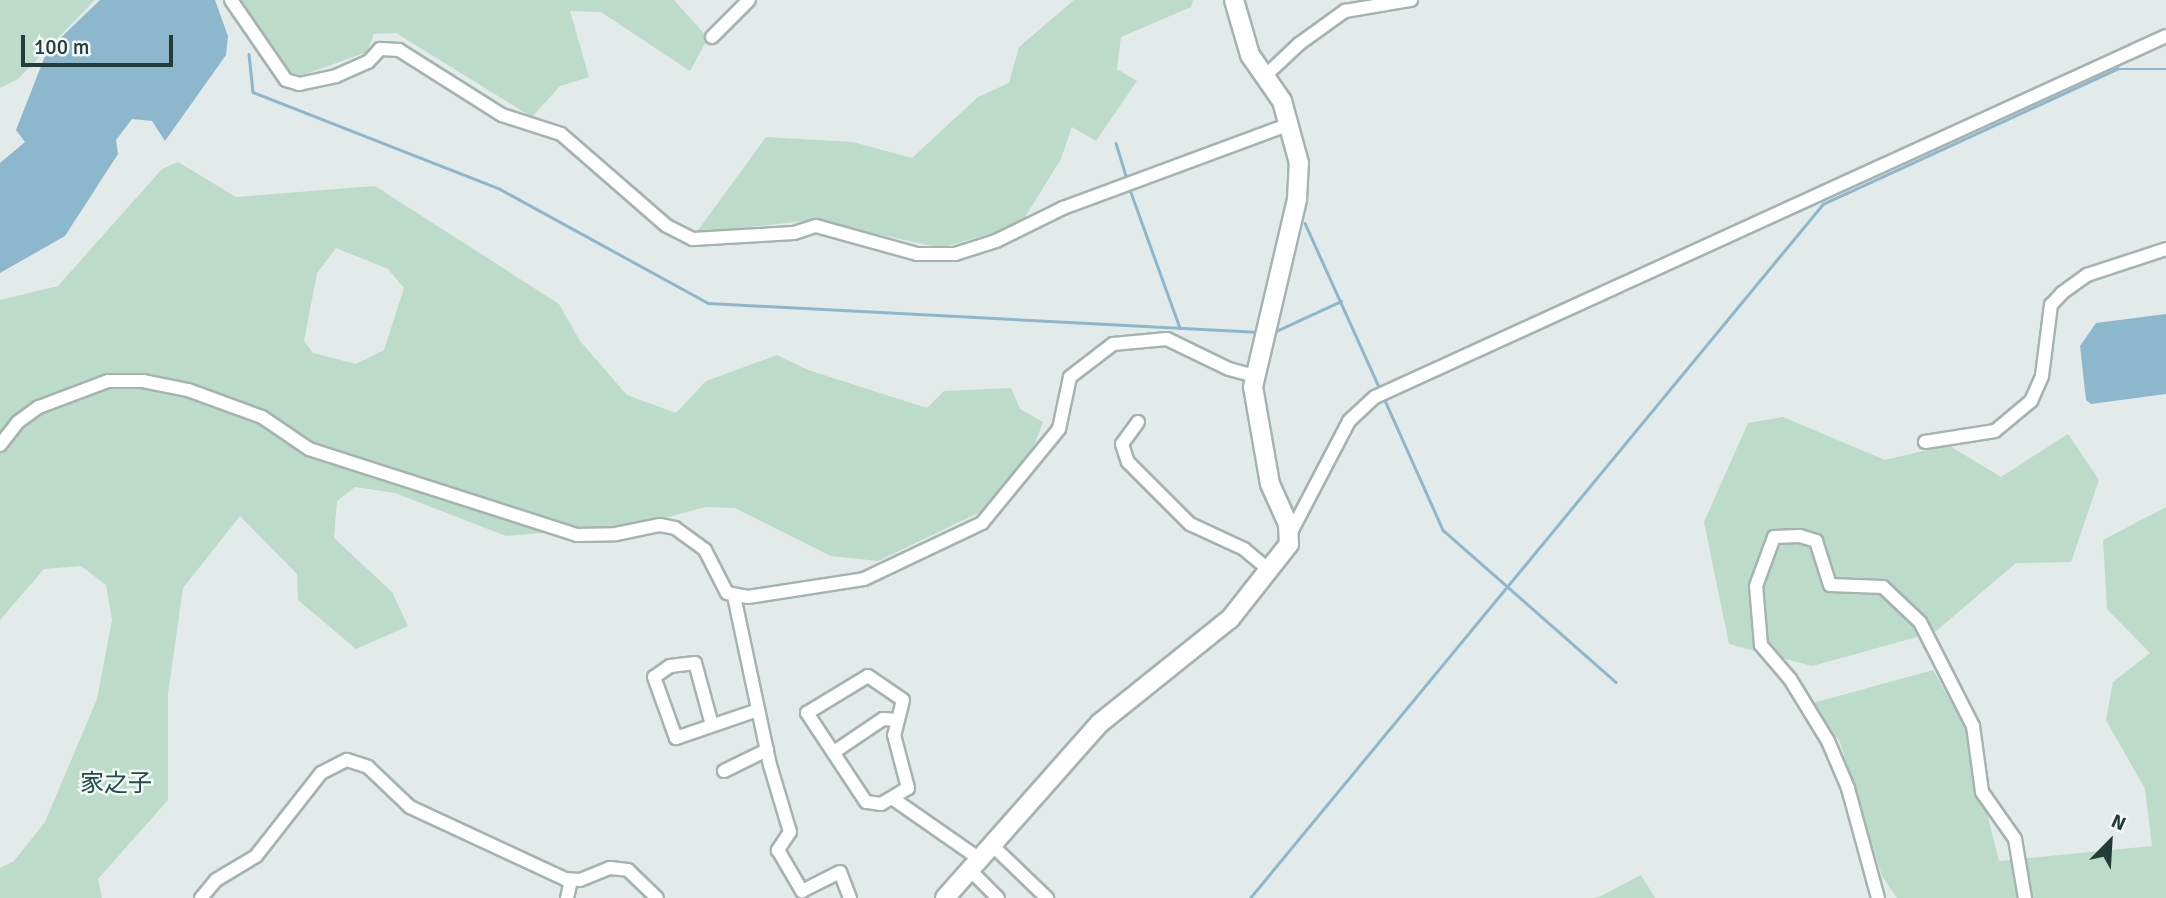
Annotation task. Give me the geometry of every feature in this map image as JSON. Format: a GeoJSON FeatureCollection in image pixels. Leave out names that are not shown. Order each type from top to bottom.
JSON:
{"type":"FeatureCollection","features":[{"type":"Feature","properties":{"kind":"street"},"geometry":{"type":"LineString","coordinates":[[230,0],[286,80],[299,84],[336,76],[368,62],[380,49],[399,50],[502,116],[561,134],[667,226],[693,239],[794,233],[816,226],[917,254],[955,254],[996,241],[1063,208],[1290,124]]}},
{"type":"Feature","properties":{"kind":"street"},"geometry":{"type":"LineString","coordinates":[[712,37],[749,0]]}},
{"type":"Feature","properties":{"kind":"street"},"geometry":{"type":"LineString","coordinates":[[1234,0],[1250,55],[1282,101],[1290,124],[1300,181],[1255,376],[1253,401],[1270,484],[1290,534]]}},
{"type":"Feature","properties":{"kind":"street"},"geometry":{"type":"LineString","coordinates":[[1265,76],[1299,44],[1345,11],[1411,0]]}},
{"type":"Feature","properties":{"kind":"street"},"geometry":{"type":"LineString","coordinates":[[945,898],[1100,723],[1230,619],[1285,553],[1290,534],[1349,421],[1375,397],[2166,36]]}},
{"type":"Feature","properties":{"kind":"street"},"geometry":{"type":"LineString","coordinates":[[1925,442],[1995,431],[2031,401],[2042,376],[2051,305],[2062,293],[2087,275],[2166,249]]}},
{"type":"Feature","properties":{"kind":"street"},"geometry":{"type":"LineString","coordinates":[[734,596],[864,579],[982,523],[1059,429],[1070,377],[1113,344],[1167,339],[1229,369],[1255,376]]}},
{"type":"Feature","properties":{"kind":"street"},"geometry":{"type":"LineString","coordinates":[[0,445],[18,422],[39,407],[108,381],[154,383],[261,417],[309,449],[577,535],[616,534],[660,525],[690,534],[705,550],[722,585],[734,596],[767,750],[790,832],[778,850],[802,891],[841,872],[850,898]]}},
{"type":"Feature","properties":{"kind":"street"},"geometry":{"type":"LineString","coordinates":[[1138,422],[1122,444],[1128,462],[1189,524],[1244,549],[1270,571]]}},
{"type":"Feature","properties":{"kind":"street"},"geometry":{"type":"LineString","coordinates":[[1878,898],[1848,788],[1828,741],[1790,679],[1761,645],[1756,586],[1774,537],[1800,536],[1816,541],[1830,585],[1883,587],[1920,622],[1973,726],[1982,792],[2014,839],[2025,898]]}},
{"type":"Feature","properties":{"kind":"street"},"geometry":{"type":"LineString","coordinates":[[712,725],[695,663],[670,667],[654,677],[676,738],[758,710]]}},
{"type":"Feature","properties":{"kind":"street"},"geometry":{"type":"LineString","coordinates":[[868,676],[902,700],[898,720],[894,736],[908,788],[881,804],[866,802],[807,713],[868,676]]}},
{"type":"Feature","properties":{"kind":"street"},"geometry":{"type":"LineString","coordinates":[[834,752],[883,719],[898,720]]}},
{"type":"Feature","properties":{"kind":"street"},"geometry":{"type":"LineString","coordinates":[[724,771],[767,750]]}},
{"type":"Feature","properties":{"kind":"street"},"geometry":{"type":"LineString","coordinates":[[201,898],[216,880],[256,856],[321,773],[347,760],[368,767],[410,807],[571,881],[610,868],[628,870],[657,898]]}},
{"type":"Feature","properties":{"kind":"street"},"geometry":{"type":"LineString","coordinates":[[892,798],[982,859],[1047,898]]}},
{"type":"Feature","properties":{"kind":"street"},"geometry":{"type":"LineString","coordinates":[[982,859],[998,898]]}},
{"type":"Feature","properties":{"kind":"street"},"geometry":{"type":"LineString","coordinates":[[567,898],[571,881]]}},
{"type":"Feature","properties":{"kind":"green space"},"geometry":{"type":"Polygon","coordinates":[[[0,0],[95,0],[18,79],[0,88],[0,0]]]}},
{"type":"Feature","properties":{"kind":"green space"},"geometry":{"type":"Polygon","coordinates":[[[238,0],[674,0],[708,38],[690,71],[601,12],[570,11],[589,77],[560,86],[532,117],[396,33],[374,34],[367,52],[300,76],[284,68],[238,0]]]}},
{"type":"Feature","properties":{"kind":"green space"},"geometry":{"type":"Polygon","coordinates":[[[1074,0],[1193,0],[1191,7],[1121,37],[1117,69],[1137,81],[1096,141],[1072,127],[1061,159],[1020,225],[941,248],[814,220],[696,233],[766,137],[853,142],[912,158],[978,97],[1009,83],[1019,47],[1074,0]]]}},
{"type":"Feature","properties":{"kind":"green space"},"geometry":{"type":"Polygon","coordinates":[[[178,162],[236,197],[375,186],[559,304],[580,341],[627,395],[676,413],[706,381],[777,355],[808,370],[927,408],[944,391],[1011,388],[1020,409],[1043,422],[1033,449],[980,512],[878,561],[831,556],[735,508],[705,507],[658,520],[606,528],[506,536],[395,493],[355,487],[337,501],[334,538],[392,592],[408,626],[356,649],[298,600],[297,574],[240,516],[183,588],[168,694],[168,800],[98,879],[102,898],[0,898],[0,868],[14,861],[45,822],[97,699],[112,620],[106,585],[81,566],[44,569],[0,620],[0,300],[58,286],[162,169],[178,162]],[[336,248],[317,273],[304,341],[313,353],[356,364],[384,350],[404,288],[388,269],[336,248]]]}},
{"type":"Feature","properties":{"kind":"green space"},"geometry":{"type":"Polygon","coordinates":[[[1783,417],[1885,460],[1948,445],[2001,477],[2068,434],[2099,480],[2071,562],[2016,563],[1935,632],[1812,666],[1729,644],[1704,522],[1748,423],[1783,417]]]}},
{"type":"Feature","properties":{"kind":"green space"},"geometry":{"type":"Polygon","coordinates":[[[2166,507],[2166,898],[1897,898],[1882,876],[1840,742],[1813,703],[1933,670],[1966,729],[1999,861],[2152,846],[2145,789],[2106,720],[2113,682],[2150,653],[2107,609],[2103,540],[2166,507]]]}},
{"type":"Feature","properties":{"kind":"green space"},"geometry":{"type":"Polygon","coordinates":[[[1641,875],[1655,898],[1593,898],[1599,897],[1641,875]]]}},
{"type":"Feature","properties":{"kind":"water"},"geometry":{"type":"Polygon","coordinates":[[[100,0],[215,0],[228,36],[226,55],[165,141],[152,121],[132,119],[116,140],[118,154],[65,236],[0,273],[0,163],[25,142],[16,130],[47,51],[100,0]]]}},
{"type":"Feature","properties":{"kind":"water"},"geometry":{"type":"Polygon","coordinates":[[[2166,314],[2166,394],[2091,404],[2086,400],[2080,346],[2096,323],[2166,314]]]}},
{"type":"Feature","properties":{"kind":"waterway"},"geometry":{"type":"LineString","coordinates":[[249,54],[253,92],[500,189],[708,303],[1259,332]]}},
{"type":"Feature","properties":{"kind":"waterway"},"geometry":{"type":"LineString","coordinates":[[1250,898],[1823,204],[2117,69],[2166,69]]}},
{"type":"Feature","properties":{"kind":"waterway"},"geometry":{"type":"LineString","coordinates":[[1116,143],[1127,180]]}},
{"type":"Feature","properties":{"kind":"waterway"},"geometry":{"type":"LineString","coordinates":[[1129,187],[1180,328]]}},
{"type":"Feature","properties":{"kind":"waterway"},"geometry":{"type":"LineString","coordinates":[[1305,223],[1380,389]]}},
{"type":"Feature","properties":{"kind":"waterway"},"geometry":{"type":"LineString","coordinates":[[1272,333],[1341,301]]}},
{"type":"Feature","properties":{"kind":"waterway"},"geometry":{"type":"LineString","coordinates":[[1384,398],[1443,530],[1616,682]]}},
{"type":"Feature","properties":{"kind":"district","name":"家之子"},"geometry":{"type":"Point","coordinates":[116,784]}}]}
